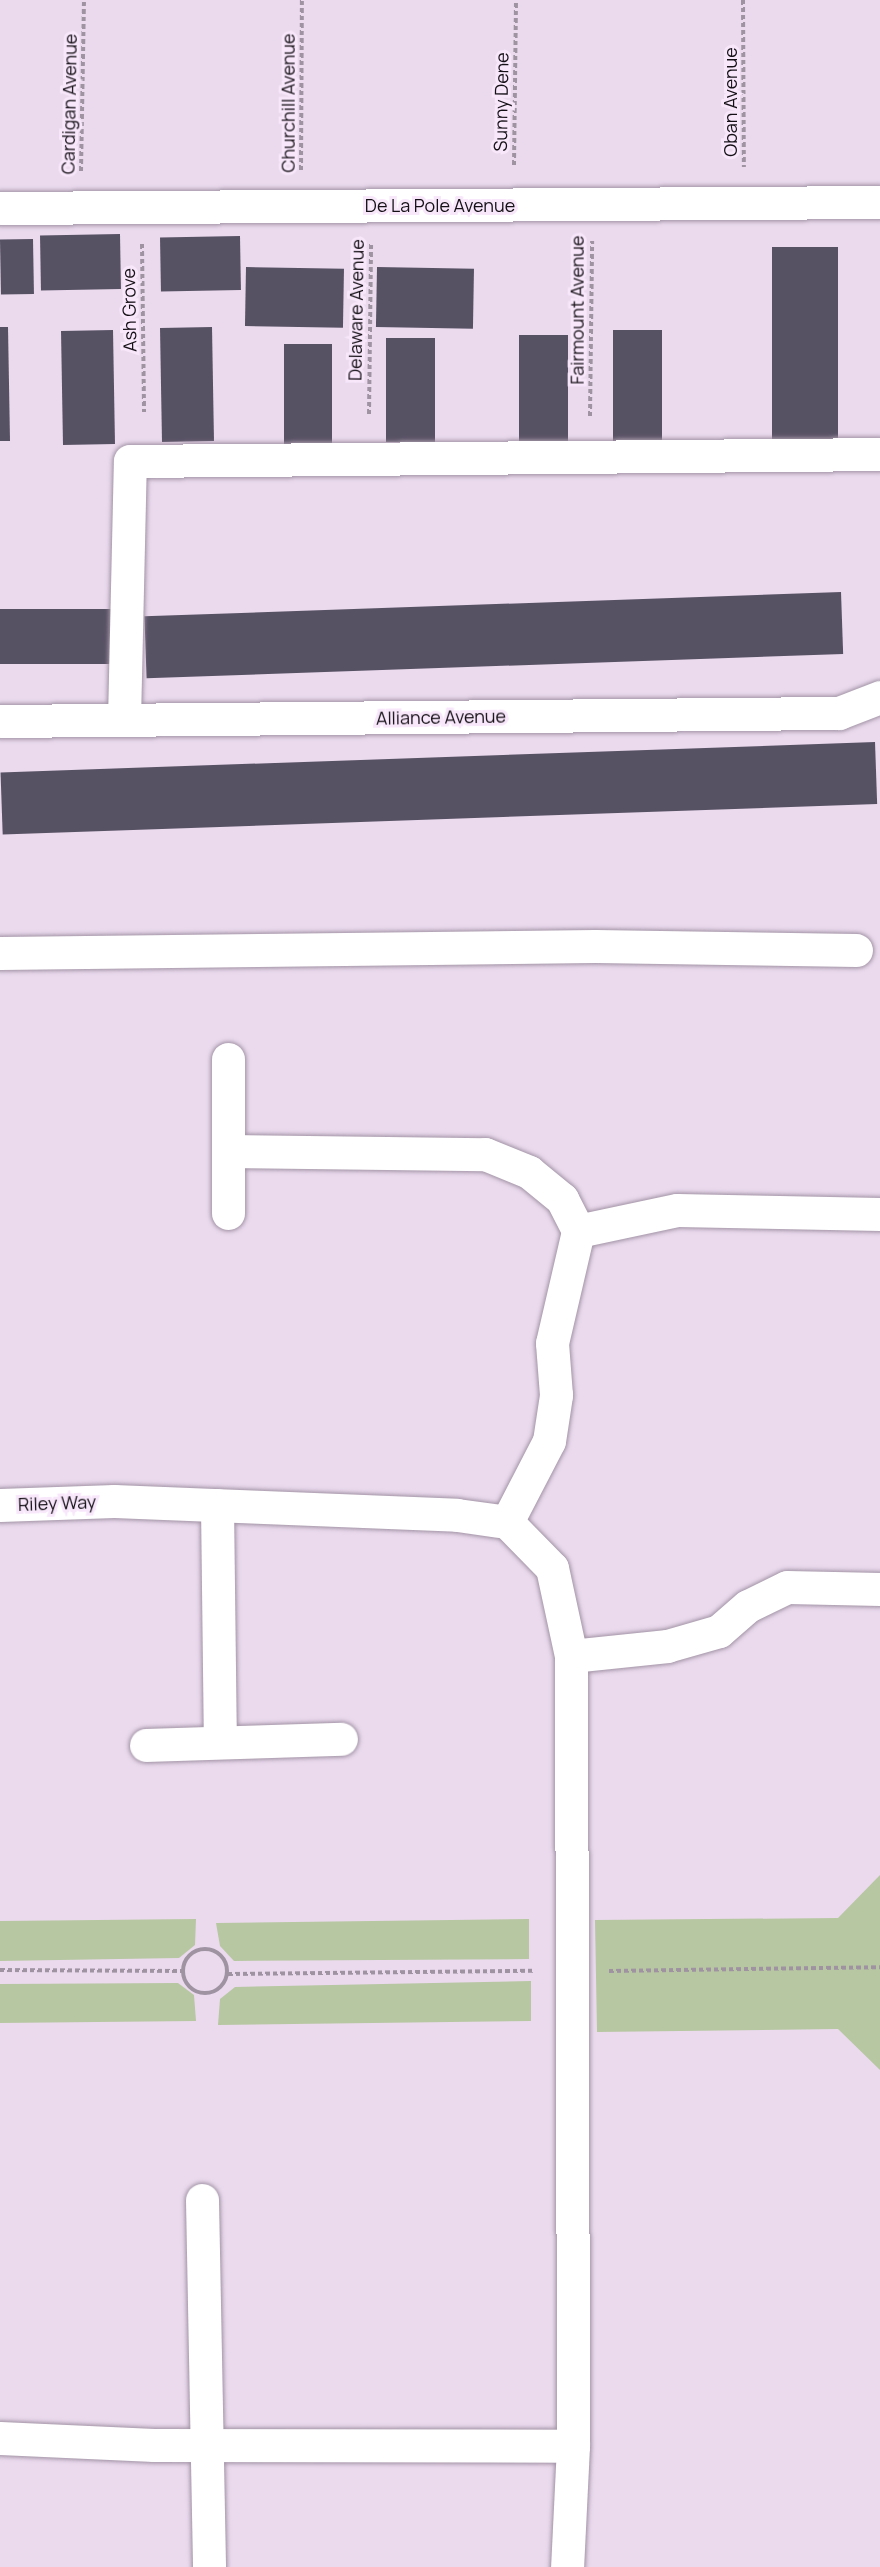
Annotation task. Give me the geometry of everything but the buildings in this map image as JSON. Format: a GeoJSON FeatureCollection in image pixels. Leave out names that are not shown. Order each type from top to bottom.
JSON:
{"type":"FeatureCollection","features":[{"type":"Feature","properties":{"kind":"street","name":"De La Pole Avenue"},"geometry":{"type":"LineString","coordinates":[[0,208],[880,202]]}},
{"type":"Feature","properties":{"kind":"street"},"geometry":{"type":"LineString","coordinates":[[124,720],[130,461],[880,454]]}},
{"type":"Feature","properties":{"kind":"street","name":"Alliance Avenue"},"geometry":{"type":"LineString","coordinates":[[0,721],[839,713],[880,697]]}},
{"type":"Feature","properties":{"kind":"street"},"geometry":{"type":"LineString","coordinates":[[0,953],[595,945],[856,950]]}},
{"type":"Feature","properties":{"kind":"street"},"geometry":{"type":"LineString","coordinates":[[228,1059],[228,1213]]}},
{"type":"Feature","properties":{"kind":"street"},"geometry":{"type":"LineString","coordinates":[[228,1150],[485,1154],[529,1172],[562,1199],[578,1231],[552,1343],[556,1395],[549,1441],[507,1522],[552,1568],[571,1656],[574,1971],[573,2446],[567,2567]]}},
{"type":"Feature","properties":{"kind":"street"},"geometry":{"type":"LineString","coordinates":[[578,1231],[677,1210],[880,1214]]}},
{"type":"Feature","properties":{"kind":"street","name":"Riley Way"},"geometry":{"type":"LineString","coordinates":[[0,1504],[114,1501],[457,1515],[507,1522]]}},
{"type":"Feature","properties":{"kind":"street"},"geometry":{"type":"LineString","coordinates":[[217,1505],[220,1742]]}},
{"type":"Feature","properties":{"kind":"street"},"geometry":{"type":"LineString","coordinates":[[571,1656],[667,1646],[719,1630],[748,1606],[787,1587],[880,1589]]}},
{"type":"Feature","properties":{"kind":"street"},"geometry":{"type":"LineString","coordinates":[[146,1745],[341,1739]]}},
{"type":"Feature","properties":{"kind":"street"},"geometry":{"type":"LineString","coordinates":[[202,2200],[209,2567]]}},
{"type":"Feature","properties":{"kind":"street"},"geometry":{"type":"LineString","coordinates":[[0,2438],[154,2445],[573,2446]]}},
{"type":"Feature","properties":{"kind":"path","name":"Cardigan Avenue"},"geometry":{"type":"LineString","coordinates":[[80,208],[84,0]]}},
{"type":"Feature","properties":{"kind":"path","name":"Churchill Avenue"},"geometry":{"type":"LineString","coordinates":[[301,206],[302,0]]}},
{"type":"Feature","properties":{"kind":"path","name":"Sunny Dene"},"geometry":{"type":"LineString","coordinates":[[513,205],[516,0]]}},
{"type":"Feature","properties":{"kind":"path","name":"Oban Avenue"},"geometry":{"type":"LineString","coordinates":[[743,0],[744,203]]}},
{"type":"Feature","properties":{"kind":"path","name":"Fairmount Avenue"},"geometry":{"type":"LineString","coordinates":[[590,416],[592,205]]}},
{"type":"Feature","properties":{"kind":"path","name":"Delaware Avenue"},"geometry":{"type":"LineString","coordinates":[[369,414],[371,206]]}},
{"type":"Feature","properties":{"kind":"path","name":"Ash Grove"},"geometry":{"type":"LineString","coordinates":[[142,208],[144,412]]}},
{"type":"Feature","properties":{"kind":"path"},"geometry":{"type":"LineString","coordinates":[[210,1949],[221,1955],[228,1974],[221,1986],[208,1993],[188,1985],[183,1971],[191,1954],[210,1949]]}},
{"type":"Feature","properties":{"kind":"path"},"geometry":{"type":"LineString","coordinates":[[228,1974],[880,1967]]}},
{"type":"Feature","properties":{"kind":"path"},"geometry":{"type":"LineString","coordinates":[[0,1970],[183,1971]]}},
{"type":"Feature","properties":{"kind":"green space"},"geometry":{"type":"Polygon","coordinates":[[[880,1875],[880,2070],[838,2029],[597,2032],[595,1920],[838,1918],[880,1875]]]}},
{"type":"Feature","properties":{"kind":"green space"},"geometry":{"type":"Polygon","coordinates":[[[196,1919],[195,1945],[179,1958],[0,1961],[0,1921],[196,1919]]]}},
{"type":"Feature","properties":{"kind":"green space"},"geometry":{"type":"Polygon","coordinates":[[[529,1919],[529,1959],[234,1961],[220,1946],[216,1923],[529,1919]]]}},
{"type":"Feature","properties":{"kind":"green space"},"geometry":{"type":"Polygon","coordinates":[[[531,1981],[531,2021],[218,2025],[220,1999],[235,1987],[531,1981]]]}},
{"type":"Feature","properties":{"kind":"green space"},"geometry":{"type":"Polygon","coordinates":[[[178,1983],[194,1995],[196,2021],[0,2023],[0,1984],[178,1983]]]}}]}
